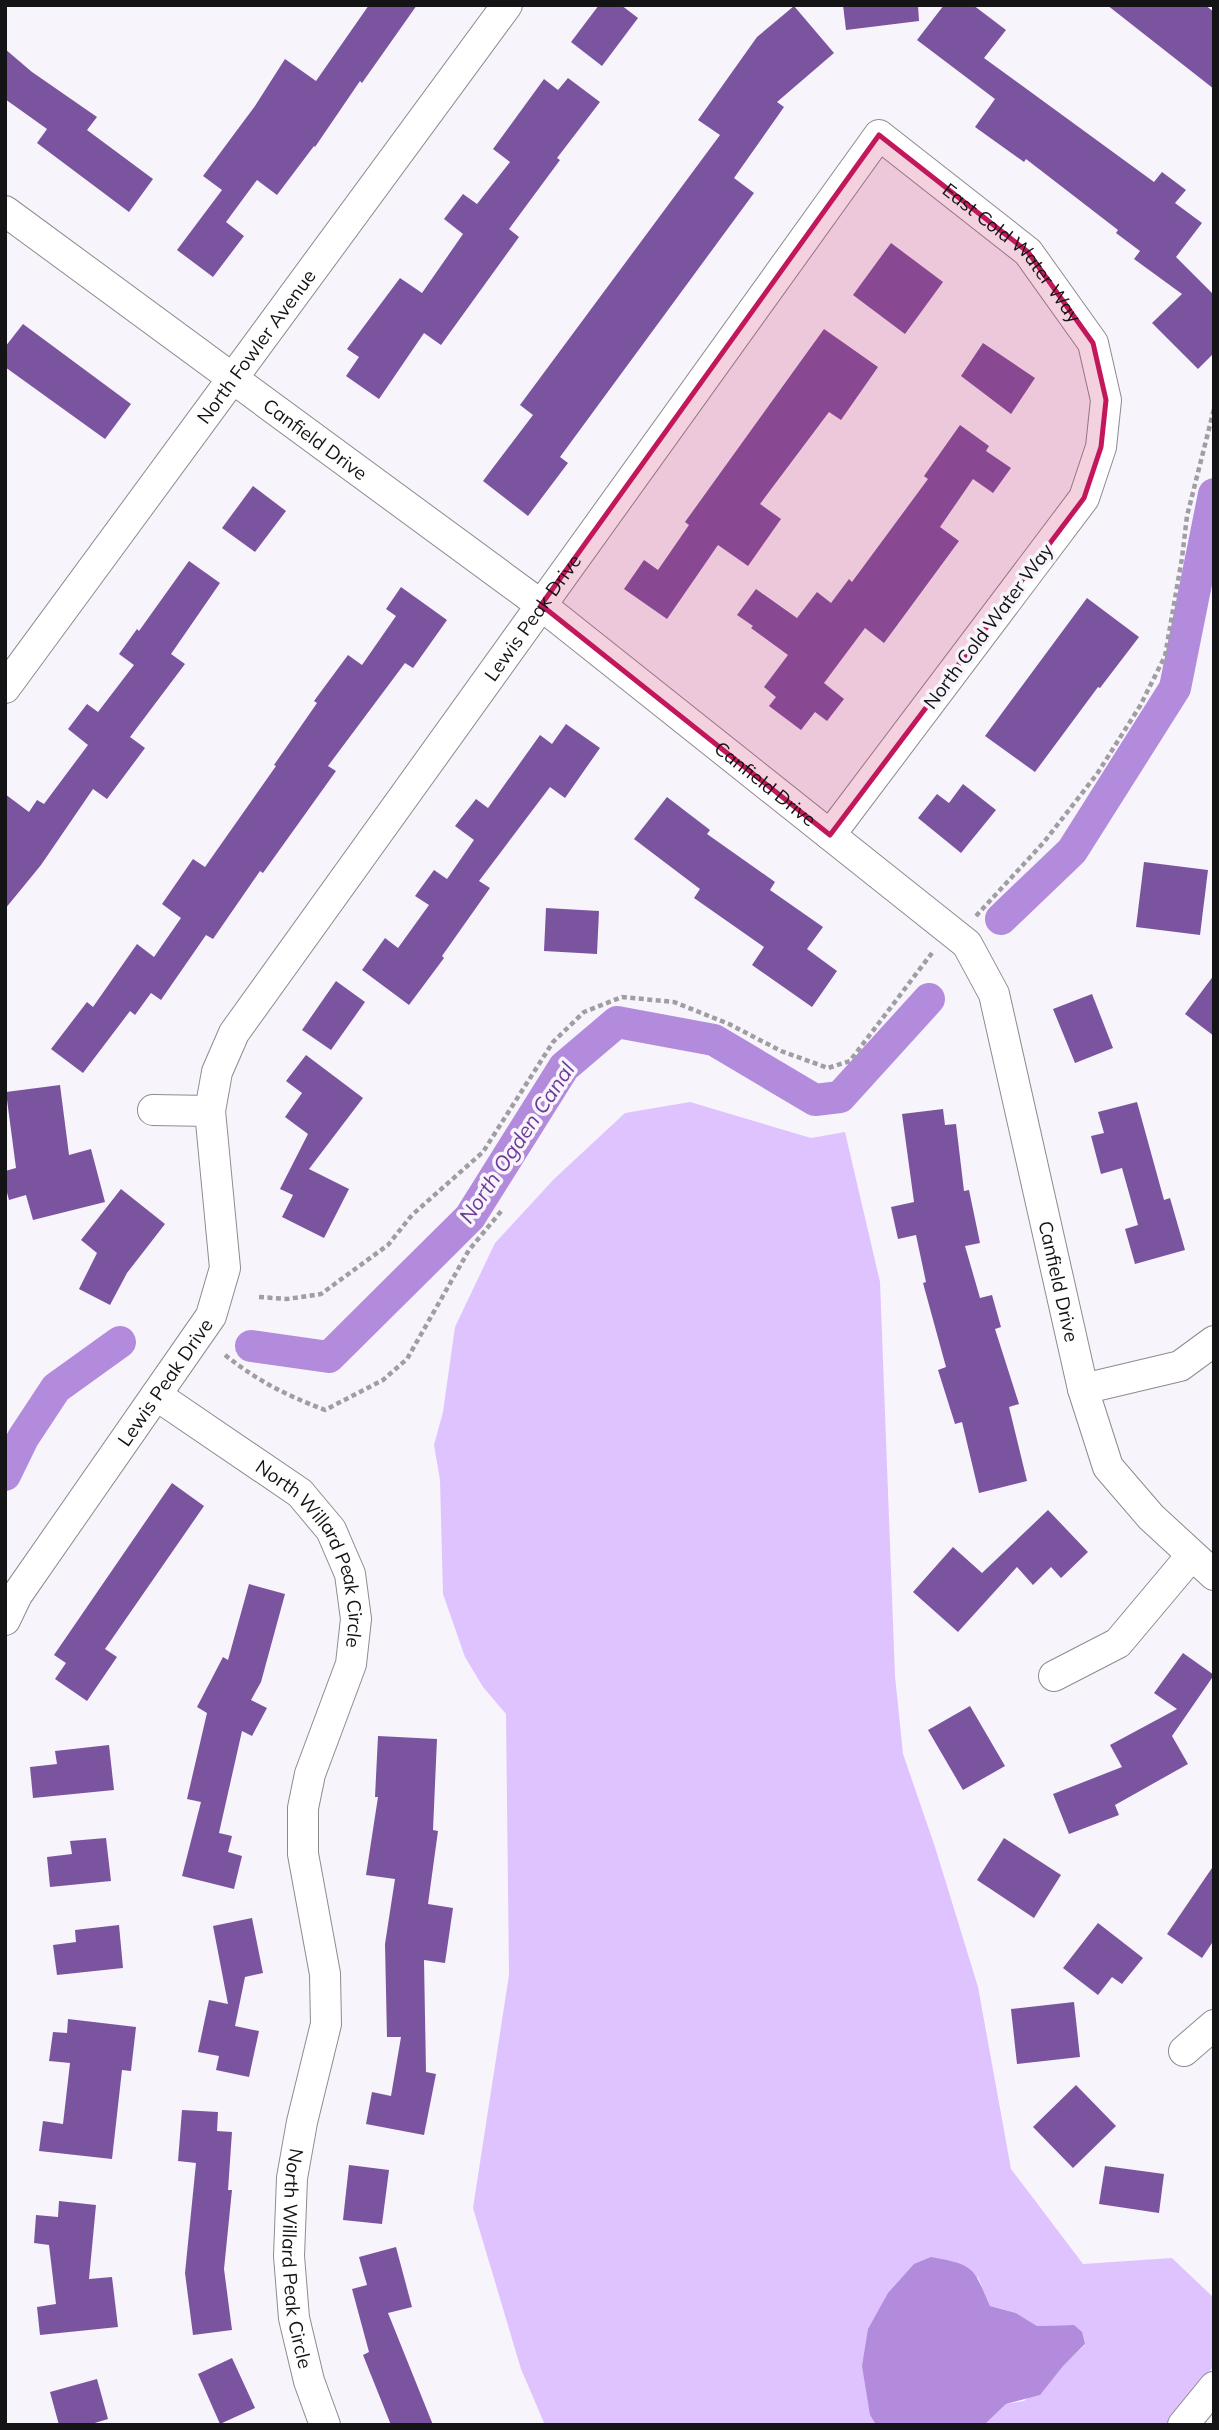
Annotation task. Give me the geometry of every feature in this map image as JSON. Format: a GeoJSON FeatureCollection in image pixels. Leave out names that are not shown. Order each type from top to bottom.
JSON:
{"type":"FeatureCollection","features":[{"type":"Feature","properties":{"kind":"street","name":"North Fowler Avenue"},"geometry":{"type":"LineString","coordinates":[[5,688],[14,656],[233,379],[508,5]]}},
{"type":"Feature","properties":{"kind":"street","name":"East Cold Water Way"},"geometry":{"type":"LineString","coordinates":[[879,135],[1028,252],[1093,343],[1106,400]]}},
{"type":"Feature","properties":{"kind":"street","name":"Lewis Peak Drive"},"geometry":{"type":"LineString","coordinates":[[5,1620],[17,1595],[211,1316],[225,1268],[210,1111],[217,1072],[234,1033],[879,135]]}},
{"type":"Feature","properties":{"kind":"street","name":"Canfield Drive"},"geometry":{"type":"LineString","coordinates":[[5,211],[541,604],[967,944],[994,994],[1083,1389],[1108,1467],[1151,1517],[1214,1575]]}},
{"type":"Feature","properties":{"kind":"street","name":"North Cold Water Way"},"geometry":{"type":"LineString","coordinates":[[830,835],[1084,498],[1101,447],[1106,400]]}},
{"type":"Feature","properties":{"kind":"street"},"geometry":{"type":"LineString","coordinates":[[152,1110],[210,1111]]}},
{"type":"Feature","properties":{"kind":"street"},"geometry":{"type":"LineString","coordinates":[[1083,1389],[1180,1366],[1214,1341]]}},
{"type":"Feature","properties":{"kind":"street","name":"North Willard Peak Circle"},"geometry":{"type":"LineString","coordinates":[[156,1395],[300,1493],[331,1530],[350,1574],[356,1619],[351,1664],[310,1774],[303,1808],[303,1854],[325,1974],[326,2024],[302,2122],[292,2178],[289,2256],[294,2318],[309,2381],[325,2425]]}},
{"type":"Feature","properties":{"kind":"street"},"geometry":{"type":"LineString","coordinates":[[1054,1676],[1118,1643],[1191,1556]]}},
{"type":"Feature","properties":{"kind":"street"},"geometry":{"type":"LineString","coordinates":[[1184,2051],[1214,2025]]}},
{"type":"Feature","properties":{"kind":"street"},"geometry":{"type":"LineString","coordinates":[[1183,2425],[1214,2386]]}},
{"type":"Feature","properties":{"kind":"path"},"geometry":{"type":"LineString","coordinates":[[968,923],[1044,842],[1097,774],[1140,706],[1166,656],[1186,516],[1214,409]]}},
{"type":"Feature","properties":{"kind":"path"},"geometry":{"type":"LineString","coordinates":[[259,1297],[287,1299],[321,1294],[388,1245],[412,1215],[482,1152],[553,1042],[584,1012],[622,997],[674,1002],[729,1024],[781,1051],[828,1069],[850,1061],[932,953]]}},
{"type":"Feature","properties":{"kind":"path"},"geometry":{"type":"LineString","coordinates":[[225,1355],[247,1373],[281,1393],[326,1410],[352,1398],[383,1380],[407,1359],[469,1250],[503,1209]]}},
{"type":"Feature","properties":{"kind":"highlighted area"},"geometry":{"type":"Polygon","coordinates":[[[879,135],[1028,252],[1093,343],[1106,400],[1101,447],[1084,498],[830,835],[541,605],[879,135]]]}},
{"type":"Feature","properties":{"kind":"shaded area"},"geometry":{"type":"Polygon","coordinates":[[[690,1102],[811,1138],[845,1132],[880,1282],[895,1676],[903,1754],[978,1987],[1011,2169],[1083,2264],[1172,2258],[1214,2298],[1214,2366],[1166,2425],[984,2425],[1006,2404],[1024,2401],[1085,2345],[1074,2325],[1037,2326],[1016,2313],[990,2306],[978,2277],[870,2415],[876,2425],[545,2425],[521,2369],[473,2208],[509,1975],[506,1714],[483,1687],[465,1657],[443,1594],[440,1480],[434,1445],[443,1412],[455,1327],[495,1243],[554,1179],[625,1113],[690,1102]]]}},
{"type":"Feature","properties":{"kind":"shaded area"},"geometry":{"type":"Polygon","coordinates":[[[931,2257],[964,2265],[975,2275],[990,2306],[1016,2313],[1037,2326],[1074,2325],[1082,2332],[1085,2344],[1040,2395],[1006,2404],[984,2425],[876,2425],[870,2415],[862,2366],[868,2329],[888,2293],[914,2264],[931,2257]]]}},
{"type":"Feature","properties":{"kind":"building"},"geometry":{"type":"Polygon","coordinates":[[[369,5],[417,5],[315,147],[277,195],[257,180],[226,222],[244,236],[213,277],[177,250],[222,190],[203,176],[255,106],[285,59],[316,81],[369,5]]]}},
{"type":"Feature","properties":{"kind":"building"},"geometry":{"type":"Polygon","coordinates":[[[599,5],[621,5],[638,18],[602,66],[571,42],[599,5]]]}},
{"type":"Feature","properties":{"kind":"building"},"geometry":{"type":"Polygon","coordinates":[[[843,5],[918,5],[919,21],[846,30],[843,5]]]}},
{"type":"Feature","properties":{"kind":"building"},"geometry":{"type":"Polygon","coordinates":[[[944,5],[973,5],[1006,30],[984,58],[1154,182],[1162,172],[1186,190],[1175,203],[1202,223],[1176,257],[1214,295],[1214,353],[1198,369],[1152,323],[1182,294],[1134,259],[1140,251],[1116,233],[1118,230],[1026,159],[1024,162],[975,127],[995,99],[917,40],[944,5]]]}},
{"type":"Feature","properties":{"kind":"building"},"geometry":{"type":"Polygon","coordinates":[[[1107,5],[1205,5],[1214,12],[1214,89],[1107,5]]]}},
{"type":"Feature","properties":{"kind":"building"},"geometry":{"type":"Polygon","coordinates":[[[794,6],[834,53],[777,102],[784,107],[734,178],[754,193],[560,457],[568,463],[528,516],[483,481],[533,415],[520,405],[720,135],[698,120],[757,37],[794,6]]]}},
{"type":"Feature","properties":{"kind":"building"},"geometry":{"type":"Polygon","coordinates":[[[5,49],[32,72],[97,117],[87,130],[153,179],[129,212],[37,143],[47,129],[5,99],[5,49]]]}},
{"type":"Feature","properties":{"kind":"building"},"geometry":{"type":"Polygon","coordinates":[[[568,78],[600,102],[557,158],[560,160],[509,229],[519,237],[441,345],[424,333],[379,399],[346,376],[359,357],[347,349],[400,278],[422,293],[463,234],[444,219],[463,194],[477,204],[510,162],[493,149],[544,79],[558,90],[568,78]]]}},
{"type":"Feature","properties":{"kind":"building"},"geometry":{"type":"Polygon","coordinates":[[[891,243],[943,282],[905,334],[853,295],[891,243]]]}},
{"type":"Feature","properties":{"kind":"building"},"geometry":{"type":"Polygon","coordinates":[[[23,324],[131,404],[105,439],[5,367],[5,347],[23,324]]]}},
{"type":"Feature","properties":{"kind":"building"},"geometry":{"type":"Polygon","coordinates":[[[824,329],[878,367],[841,420],[829,412],[760,504],[781,519],[748,566],[718,545],[667,619],[624,589],[644,560],[658,570],[689,525],[685,522],[824,329]]]}},
{"type":"Feature","properties":{"kind":"building"},"geometry":{"type":"Polygon","coordinates":[[[983,343],[1035,378],[1011,414],[961,376],[983,343]]]}},
{"type":"Feature","properties":{"kind":"building"},"geometry":{"type":"Polygon","coordinates":[[[960,425],[989,446],[986,451],[1011,468],[993,493],[973,479],[940,527],[959,541],[884,643],[865,628],[824,683],[844,699],[827,721],[815,712],[801,730],[769,706],[776,697],[764,687],[788,655],[737,615],[756,589],[797,618],[817,592],[831,603],[849,579],[852,582],[928,479],[924,476],[960,425]]]}},
{"type":"Feature","properties":{"kind":"building"},"geometry":{"type":"Polygon","coordinates":[[[253,486],[286,511],[255,552],[222,528],[253,486]]]}},
{"type":"Feature","properties":{"kind":"building"},"geometry":{"type":"Polygon","coordinates":[[[189,561],[220,583],[171,654],[185,664],[130,737],[145,748],[107,799],[93,789],[41,865],[5,909],[5,794],[29,812],[37,800],[44,804],[88,745],[68,729],[87,704],[98,712],[134,665],[119,654],[137,629],[139,631],[189,561]]]}},
{"type":"Feature","properties":{"kind":"building"},"geometry":{"type":"Polygon","coordinates":[[[401,587],[447,620],[413,668],[405,663],[328,766],[336,771],[263,873],[260,871],[213,939],[206,935],[161,1000],[151,993],[135,1015],[130,1011],[83,1073],[51,1049],[87,1002],[93,1007],[137,944],[154,957],[181,918],[162,904],[193,859],[205,867],[276,766],[274,765],[317,703],[314,701],[348,655],[362,665],[396,616],[386,609],[401,587]]]}},
{"type":"Feature","properties":{"kind":"building"},"geometry":{"type":"Polygon","coordinates":[[[1087,598],[1139,637],[1035,772],[985,736],[1087,598]]]}},
{"type":"Feature","properties":{"kind":"building"},"geometry":{"type":"Polygon","coordinates":[[[566,724],[600,748],[565,798],[550,787],[479,881],[490,888],[409,1005],[362,970],[385,938],[398,948],[429,905],[415,896],[434,870],[447,879],[474,840],[455,826],[476,799],[488,808],[540,735],[552,744],[566,724]]]}},
{"type":"Feature","properties":{"kind":"building"},"geometry":{"type":"Polygon","coordinates":[[[963,784],[996,810],[961,853],[918,818],[937,794],[949,803],[963,784]]]}},
{"type":"Feature","properties":{"kind":"building"},"geometry":{"type":"Polygon","coordinates":[[[667,797],[710,830],[707,834],[775,882],[770,890],[823,927],[807,949],[837,971],[812,1007],[752,965],[764,947],[694,898],[700,889],[634,839],[667,797]]]}},
{"type":"Feature","properties":{"kind":"building"},"geometry":{"type":"Polygon","coordinates":[[[1144,862],[1208,870],[1200,935],[1136,927],[1144,862]]]}},
{"type":"Feature","properties":{"kind":"building"},"geometry":{"type":"Polygon","coordinates":[[[546,908],[599,911],[597,954],[544,951],[546,908]]]}},
{"type":"Feature","properties":{"kind":"building"},"geometry":{"type":"Polygon","coordinates":[[[1214,975],[1214,1036],[1185,1014],[1214,975]]]}},
{"type":"Feature","properties":{"kind":"building"},"geometry":{"type":"Polygon","coordinates":[[[336,981],[365,1002],[331,1050],[302,1030],[336,981]]]}},
{"type":"Feature","properties":{"kind":"building"},"geometry":{"type":"Polygon","coordinates":[[[1092,994],[1113,1048],[1075,1063],[1053,1009],[1092,994]]]}},
{"type":"Feature","properties":{"kind":"building"},"geometry":{"type":"Polygon","coordinates":[[[306,1055],[363,1098],[309,1169],[349,1189],[324,1238],[282,1217],[293,1195],[280,1189],[308,1134],[285,1117],[302,1093],[286,1081],[306,1055]]]}},
{"type":"Feature","properties":{"kind":"building"},"geometry":{"type":"Polygon","coordinates":[[[60,1085],[69,1155],[91,1149],[105,1202],[33,1220],[26,1195],[9,1200],[5,1185],[5,1171],[16,1168],[6,1092],[60,1085]]]}},
{"type":"Feature","properties":{"kind":"building"},"geometry":{"type":"Polygon","coordinates":[[[1137,1102],[1164,1200],[1170,1198],[1185,1250],[1135,1264],[1125,1229],[1138,1225],[1122,1168],[1101,1174],[1091,1136],[1104,1133],[1098,1112],[1137,1102]]]}},
{"type":"Feature","properties":{"kind":"building"},"geometry":{"type":"Polygon","coordinates":[[[943,1109],[945,1125],[956,1124],[964,1191],[969,1190],[980,1243],[965,1246],[980,1298],[992,1295],[1001,1327],[995,1329],[1019,1404],[1009,1407],[1027,1481],[979,1493],[962,1422],[955,1424],[938,1370],[946,1367],[923,1283],[926,1282],[916,1235],[898,1239],[891,1207],[914,1202],[902,1114],[943,1109]]]}},
{"type":"Feature","properties":{"kind":"building"},"geometry":{"type":"Polygon","coordinates":[[[121,1189],[165,1224],[127,1273],[110,1305],[79,1289],[97,1253],[81,1240],[121,1189]]]}},
{"type":"Feature","properties":{"kind":"building"},"geometry":{"type":"Polygon","coordinates":[[[172,1483],[204,1506],[105,1649],[117,1657],[87,1701],[55,1679],[66,1663],[54,1655],[172,1483]]]}},
{"type":"Feature","properties":{"kind":"building"},"geometry":{"type":"Polygon","coordinates":[[[1048,1510],[1088,1552],[1061,1578],[1051,1567],[1033,1585],[1017,1567],[958,1632],[913,1592],[953,1547],[982,1573],[1048,1510]]]}},
{"type":"Feature","properties":{"kind":"building"},"geometry":{"type":"Polygon","coordinates":[[[249,1584],[285,1594],[261,1682],[251,1700],[267,1708],[252,1736],[242,1731],[219,1833],[232,1836],[228,1852],[242,1856],[234,1889],[182,1876],[201,1802],[187,1799],[207,1713],[197,1707],[223,1657],[228,1660],[249,1584]]]}},
{"type":"Feature","properties":{"kind":"building"},"geometry":{"type":"Polygon","coordinates":[[[1183,1653],[1214,1675],[1172,1736],[1188,1764],[1115,1805],[1119,1815],[1069,1834],[1053,1794],[1122,1767],[1110,1745],[1177,1709],[1154,1693],[1183,1653]]]}},
{"type":"Feature","properties":{"kind":"building"},"geometry":{"type":"Polygon","coordinates":[[[970,1706],[1005,1766],[963,1790],[928,1730],[970,1706]]]}},
{"type":"Feature","properties":{"kind":"building"},"geometry":{"type":"Polygon","coordinates":[[[378,1736],[437,1739],[433,1830],[438,1831],[428,1904],[453,1908],[445,1963],[424,1960],[426,2072],[436,2074],[424,2135],[366,2124],[372,2092],[391,2096],[401,2037],[387,2037],[385,1944],[395,1879],[366,1875],[378,1797],[375,1797],[378,1736]]]}},
{"type":"Feature","properties":{"kind":"building"},"geometry":{"type":"Polygon","coordinates":[[[109,1745],[114,1790],[33,1798],[30,1767],[57,1764],[55,1751],[109,1745]]]}},
{"type":"Feature","properties":{"kind":"building"},"geometry":{"type":"Polygon","coordinates":[[[106,1838],[111,1881],[50,1887],[47,1857],[72,1854],[70,1841],[106,1838]]]}},
{"type":"Feature","properties":{"kind":"building"},"geometry":{"type":"Polygon","coordinates":[[[1004,1838],[1061,1875],[1034,1918],[977,1880],[1004,1838]]]}},
{"type":"Feature","properties":{"kind":"building"},"geometry":{"type":"Polygon","coordinates":[[[1214,1865],[1214,1940],[1202,1958],[1167,1934],[1214,1865]]]}},
{"type":"Feature","properties":{"kind":"building"},"geometry":{"type":"Polygon","coordinates":[[[252,1918],[263,1973],[245,1977],[235,2026],[259,2031],[249,2077],[216,2070],[219,2056],[198,2052],[209,2000],[228,2004],[213,1926],[252,1918]]]}},
{"type":"Feature","properties":{"kind":"building"},"geometry":{"type":"Polygon","coordinates":[[[1098,1923],[1143,1958],[1122,1984],[1112,1977],[1098,1995],[1063,1968],[1098,1923]]]}},
{"type":"Feature","properties":{"kind":"building"},"geometry":{"type":"Polygon","coordinates":[[[119,1925],[123,1968],[57,1975],[53,1945],[76,1942],[75,1930],[119,1925]]]}},
{"type":"Feature","properties":{"kind":"building"},"geometry":{"type":"Polygon","coordinates":[[[1074,2002],[1080,2057],[1017,2064],[1011,2009],[1074,2002]]]}},
{"type":"Feature","properties":{"kind":"building"},"geometry":{"type":"Polygon","coordinates":[[[68,2019],[136,2027],[131,2071],[122,2070],[112,2159],[39,2151],[43,2121],[63,2124],[70,2063],[49,2061],[53,2032],[67,2033],[68,2019]]]}},
{"type":"Feature","properties":{"kind":"building"},"geometry":{"type":"Polygon","coordinates":[[[1076,2085],[1116,2126],[1073,2168],[1033,2127],[1076,2085]]]}},
{"type":"Feature","properties":{"kind":"building"},"geometry":{"type":"Polygon","coordinates":[[[182,2110],[218,2112],[217,2131],[232,2132],[228,2190],[232,2190],[224,2269],[232,2330],[193,2335],[185,2273],[196,2163],[178,2161],[182,2110]]]}},
{"type":"Feature","properties":{"kind":"building"},"geometry":{"type":"Polygon","coordinates":[[[349,2165],[389,2170],[382,2224],[343,2220],[349,2165]]]}},
{"type":"Feature","properties":{"kind":"building"},"geometry":{"type":"Polygon","coordinates":[[[1105,2166],[1164,2174],[1159,2213],[1099,2204],[1105,2166]]]}},
{"type":"Feature","properties":{"kind":"building"},"geometry":{"type":"Polygon","coordinates":[[[59,2201],[96,2205],[89,2279],[112,2277],[118,2327],[40,2335],[37,2307],[56,2304],[49,2245],[34,2243],[36,2215],[58,2217],[59,2201]]]}},
{"type":"Feature","properties":{"kind":"building"},"geometry":{"type":"Polygon","coordinates":[[[396,2247],[412,2307],[388,2313],[433,2425],[391,2425],[363,2355],[369,2352],[352,2289],[367,2285],[359,2257],[396,2247]]]}},
{"type":"Feature","properties":{"kind":"building"},"geometry":{"type":"Polygon","coordinates":[[[232,2358],[255,2408],[220,2424],[198,2374],[232,2358]]]}},
{"type":"Feature","properties":{"kind":"building"},"geometry":{"type":"Polygon","coordinates":[[[97,2379],[108,2419],[88,2425],[59,2425],[50,2392],[97,2379]]]}},
{"type":"Feature","properties":{"kind":"waterway","name":"North Ogden Canal"},"geometry":{"type":"LineString","coordinates":[[1001,919],[1072,851],[1175,688],[1214,494]]}},
{"type":"Feature","properties":{"kind":"waterway","name":"North Ogden Canal"},"geometry":{"type":"LineString","coordinates":[[251,1346],[329,1357],[470,1217],[564,1067],[617,1022],[714,1040],[815,1100],[840,1097],[929,999]]}},
{"type":"Feature","properties":{"kind":"waterway","name":"North Ogden Canal"},"geometry":{"type":"LineString","coordinates":[[5,1475],[23,1438],[56,1388],[120,1342]]}}]}
